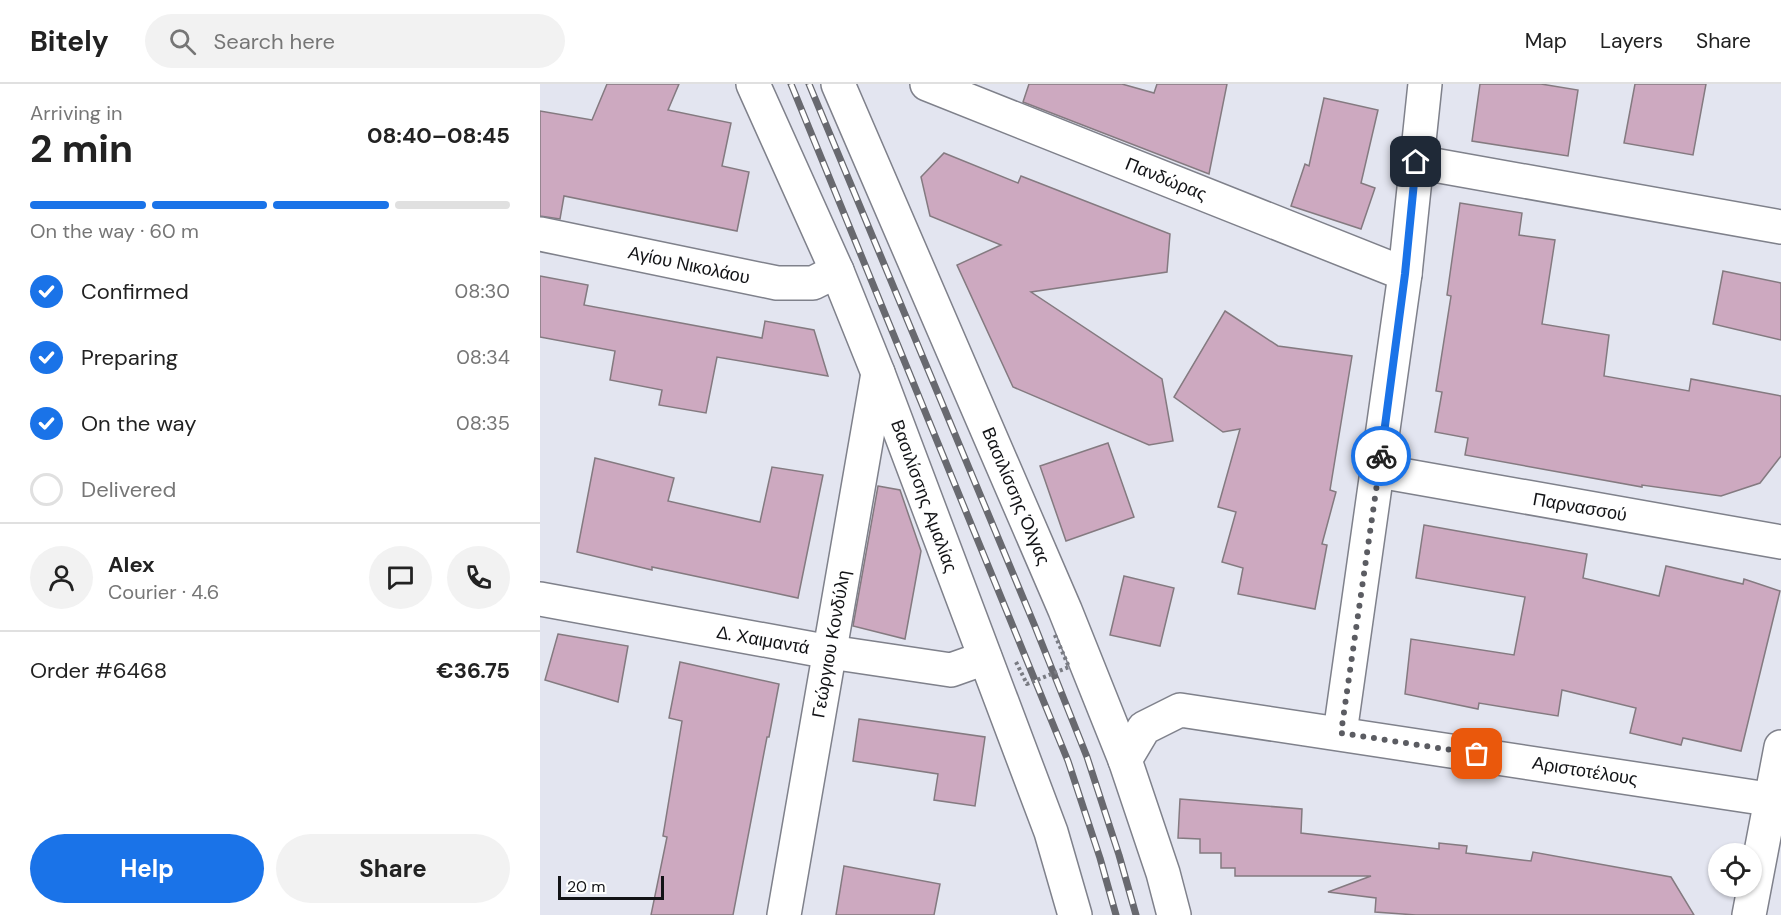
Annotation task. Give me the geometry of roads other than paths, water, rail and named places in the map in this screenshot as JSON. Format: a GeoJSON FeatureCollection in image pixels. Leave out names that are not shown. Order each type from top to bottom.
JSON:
{"type":"FeatureCollection","features":[{"type":"Feature","properties":{"kind":"street","name":"Βασιλίσσης Αμαλίας"},"geometry":{"type":"LineString","coordinates":[[753,84],[837,271],[1000,660],[1075,915]]}},
{"type":"Feature","properties":{"kind":"street","name":"Βασιλίσσης Όλγας"},"geometry":{"type":"LineString","coordinates":[[838,84],[1061,599],[1125,760],[1163,873],[1174,915]]}},
{"type":"Feature","properties":{"kind":"street","name":"Πανδώρας"},"geometry":{"type":"LineString","coordinates":[[927,84],[1405,274]]}},
{"type":"Feature","properties":{"kind":"street"},"geometry":{"type":"LineString","coordinates":[[1341,733],[1405,274],[1425,84]]}},
{"type":"Feature","properties":{"kind":"street"},"geometry":{"type":"LineString","coordinates":[[1416,162],[1781,227]]}},
{"type":"Feature","properties":{"kind":"street","name":"Αγίου Νικολάου"},"geometry":{"type":"LineString","coordinates":[[540,234],[777,283],[813,283],[837,271]]}},
{"type":"Feature","properties":{"kind":"street","name":"Γεώργιου Κονδύλη"},"geometry":{"type":"LineString","coordinates":[[784,915],[878,373]]}},
{"type":"Feature","properties":{"kind":"street","name":"Παρνασσού"},"geometry":{"type":"LineString","coordinates":[[1379,471],[1781,542]]}},
{"type":"Feature","properties":{"kind":"street","name":"Δ. Χαιμαντά"},"geometry":{"type":"LineString","coordinates":[[540,599],[830,652],[951,670],[1000,660]]}},
{"type":"Feature","properties":{"kind":"street","name":"Αριστοτέλους"},"geometry":{"type":"LineString","coordinates":[[1125,760],[1144,728],[1180,710],[1776,800]]}},
{"type":"Feature","properties":{"kind":"street"},"geometry":{"type":"LineString","coordinates":[[1749,915],[1776,800],[1781,747]]}},
{"type":"Feature","properties":{"kind":"railway"},"geometry":{"type":"LineString","coordinates":[[791,84],[1068,761],[1116,915]]}},
{"type":"Feature","properties":{"kind":"railway"},"geometry":{"type":"LineString","coordinates":[[809,84],[1087,757],[1136,915]]}}]}
